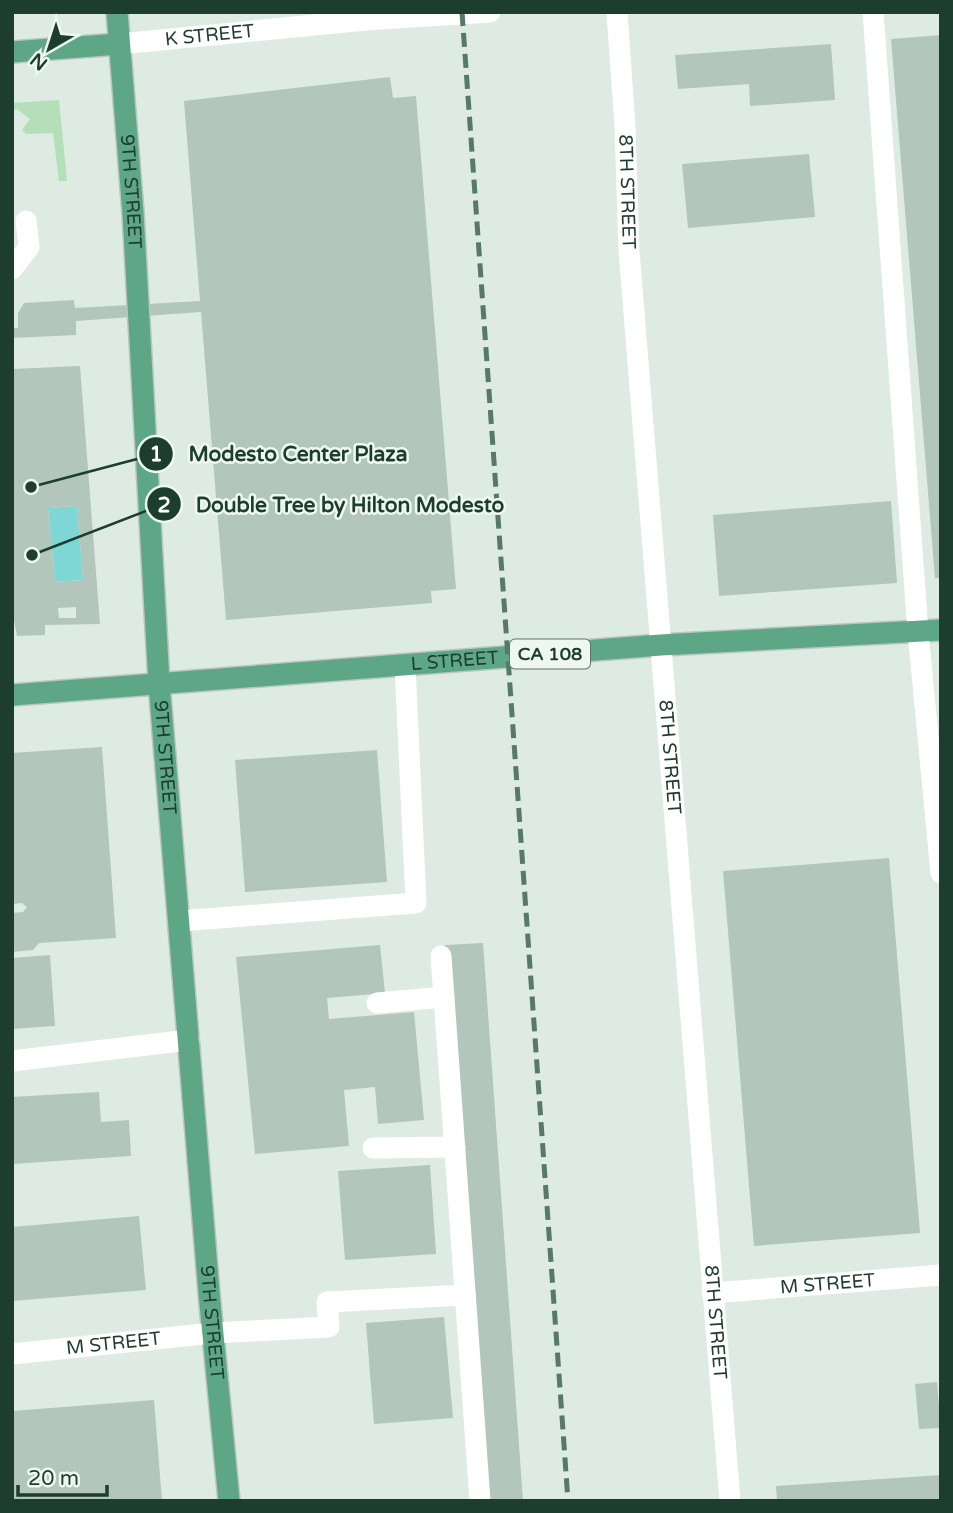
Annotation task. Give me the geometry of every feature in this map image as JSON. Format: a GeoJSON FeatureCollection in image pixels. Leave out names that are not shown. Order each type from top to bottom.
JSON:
{"type":"FeatureCollection","features":[{"type":"Feature","properties":{"kind":"main road","name":"9TH STREET"},"geometry":{"type":"LineString","coordinates":[[117,12],[133,213],[159,683],[229,1501]]}},
{"type":"Feature","properties":{"kind":"main road","name":"K STREET"},"geometry":{"type":"LineString","coordinates":[[12,51],[120,44]]}},
{"type":"Feature","properties":{"kind":"main road","name":"L STREET"},"geometry":{"type":"LineString","coordinates":[[12,695],[661,645],[941,630]]}},
{"type":"Feature","properties":{"kind":"street","name":"K STREET"},"geometry":{"type":"LineString","coordinates":[[120,44],[366,20],[490,12]]}},
{"type":"Feature","properties":{"kind":"street","name":"8TH STREET"},"geometry":{"type":"LineString","coordinates":[[617,12],[625,127],[629,251],[730,1501]]}},
{"type":"Feature","properties":{"kind":"street"},"geometry":{"type":"LineString","coordinates":[[873,12],[918,632],[941,873]]}},
{"type":"Feature","properties":{"kind":"street"},"geometry":{"type":"LineString","coordinates":[[12,269],[29,247],[26,221]]}},
{"type":"Feature","properties":{"kind":"street"},"geometry":{"type":"LineString","coordinates":[[179,921],[416,903],[405,665]]}},
{"type":"Feature","properties":{"kind":"street"},"geometry":{"type":"LineString","coordinates":[[441,956],[480,1501]]}},
{"type":"Feature","properties":{"kind":"street"},"geometry":{"type":"LineString","coordinates":[[377,1003],[444,997]]}},
{"type":"Feature","properties":{"kind":"street"},"geometry":{"type":"LineString","coordinates":[[12,1061],[189,1040]]}},
{"type":"Feature","properties":{"kind":"street"},"geometry":{"type":"LineString","coordinates":[[373,1148],[454,1147]]}},
{"type":"Feature","properties":{"kind":"street","name":"M STREET"},"geometry":{"type":"LineString","coordinates":[[712,1293],[941,1275]]}},
{"type":"Feature","properties":{"kind":"street","name":"M STREET"},"geometry":{"type":"LineString","coordinates":[[12,1354],[213,1333],[329,1327],[327,1302],[465,1294]]}},
{"type":"Feature","properties":{"kind":"green space"},"geometry":{"type":"Polygon","coordinates":[[[59,100],[67,181],[59,181],[53,133],[26,134],[22,130],[30,119],[17,109],[12,111],[12,103],[59,100]]]}},
{"type":"Feature","properties":{"kind":"water"},"geometry":{"type":"Polygon","coordinates":[[[77,506],[83,580],[55,582],[48,508],[77,506]]]}},
{"type":"Feature","properties":{"kind":"building"},"geometry":{"type":"Polygon","coordinates":[[[941,35],[941,578],[935,578],[891,39],[941,35]]]}},
{"type":"Feature","properties":{"kind":"building"},"geometry":{"type":"Polygon","coordinates":[[[831,44],[835,100],[750,106],[749,84],[678,89],[675,55],[831,44]]]}},
{"type":"Feature","properties":{"kind":"building"},"geometry":{"type":"Polygon","coordinates":[[[390,77],[393,98],[416,96],[456,589],[431,591],[432,603],[226,620],[201,312],[76,321],[76,335],[12,338],[12,328],[18,328],[18,313],[24,303],[74,300],[75,308],[200,301],[184,101],[390,77]]]}},
{"type":"Feature","properties":{"kind":"building"},"geometry":{"type":"Polygon","coordinates":[[[809,154],[815,217],[688,228],[682,164],[809,154]]]}},
{"type":"Feature","properties":{"kind":"building"},"geometry":{"type":"Polygon","coordinates":[[[80,366],[100,624],[45,625],[45,635],[17,636],[12,610],[12,369],[80,366]],[[77,506],[48,508],[55,582],[83,580],[77,506]],[[76,607],[58,608],[59,618],[76,618],[76,607]]]}},
{"type":"Feature","properties":{"kind":"building"},"geometry":{"type":"Polygon","coordinates":[[[891,501],[897,583],[719,596],[713,515],[891,501]]]}},
{"type":"Feature","properties":{"kind":"building"},"geometry":{"type":"Polygon","coordinates":[[[102,747],[116,938],[39,943],[33,950],[12,952],[12,913],[23,912],[27,907],[22,903],[12,904],[12,753],[102,747]]]}},
{"type":"Feature","properties":{"kind":"building"},"geometry":{"type":"Polygon","coordinates":[[[377,750],[387,882],[245,892],[235,760],[377,750]]]}},
{"type":"Feature","properties":{"kind":"building"},"geometry":{"type":"Polygon","coordinates":[[[889,858],[920,1233],[754,1246],[723,871],[889,858]]]}},
{"type":"Feature","properties":{"kind":"building"},"geometry":{"type":"Polygon","coordinates":[[[483,943],[523,1501],[484,1501],[445,945],[483,943]]]}},
{"type":"Feature","properties":{"kind":"building"},"geometry":{"type":"Polygon","coordinates":[[[380,945],[385,993],[327,998],[329,1019],[414,1012],[424,1120],[378,1124],[375,1087],[344,1090],[349,1146],[255,1154],[236,957],[380,945]]]}},
{"type":"Feature","properties":{"kind":"building"},"geometry":{"type":"Polygon","coordinates":[[[50,955],[55,1026],[12,1029],[12,958],[50,955]]]}},
{"type":"Feature","properties":{"kind":"building"},"geometry":{"type":"Polygon","coordinates":[[[99,1092],[101,1122],[129,1120],[131,1156],[12,1164],[12,1097],[99,1092]]]}},
{"type":"Feature","properties":{"kind":"building"},"geometry":{"type":"Polygon","coordinates":[[[430,1165],[436,1254],[345,1260],[338,1171],[430,1165]]]}},
{"type":"Feature","properties":{"kind":"building"},"geometry":{"type":"Polygon","coordinates":[[[139,1216],[146,1290],[12,1301],[12,1227],[139,1216]]]}},
{"type":"Feature","properties":{"kind":"building"},"geometry":{"type":"Polygon","coordinates":[[[444,1317],[453,1418],[374,1424],[366,1323],[444,1317]]]}},
{"type":"Feature","properties":{"kind":"building"},"geometry":{"type":"Polygon","coordinates":[[[937,1382],[941,1428],[919,1429],[915,1384],[937,1382]]]}},
{"type":"Feature","properties":{"kind":"building"},"geometry":{"type":"Polygon","coordinates":[[[154,1400],[162,1501],[12,1501],[12,1411],[154,1400]]]}},
{"type":"Feature","properties":{"kind":"building"},"geometry":{"type":"Polygon","coordinates":[[[941,1475],[941,1501],[777,1501],[776,1486],[941,1475]]]}},
{"type":"Feature","properties":{"kind":"railway"},"geometry":{"type":"LineString","coordinates":[[462,12],[568,1501]]}},
{"type":"Feature","properties":{"kind":"place","name":"Modesto Center Plaza"},"geometry":{"type":"Point","coordinates":[31,487]}},
{"type":"Feature","properties":{"kind":"place","name":"Double Tree by Hilton Modesto"},"geometry":{"type":"Point","coordinates":[32,555]}}]}
